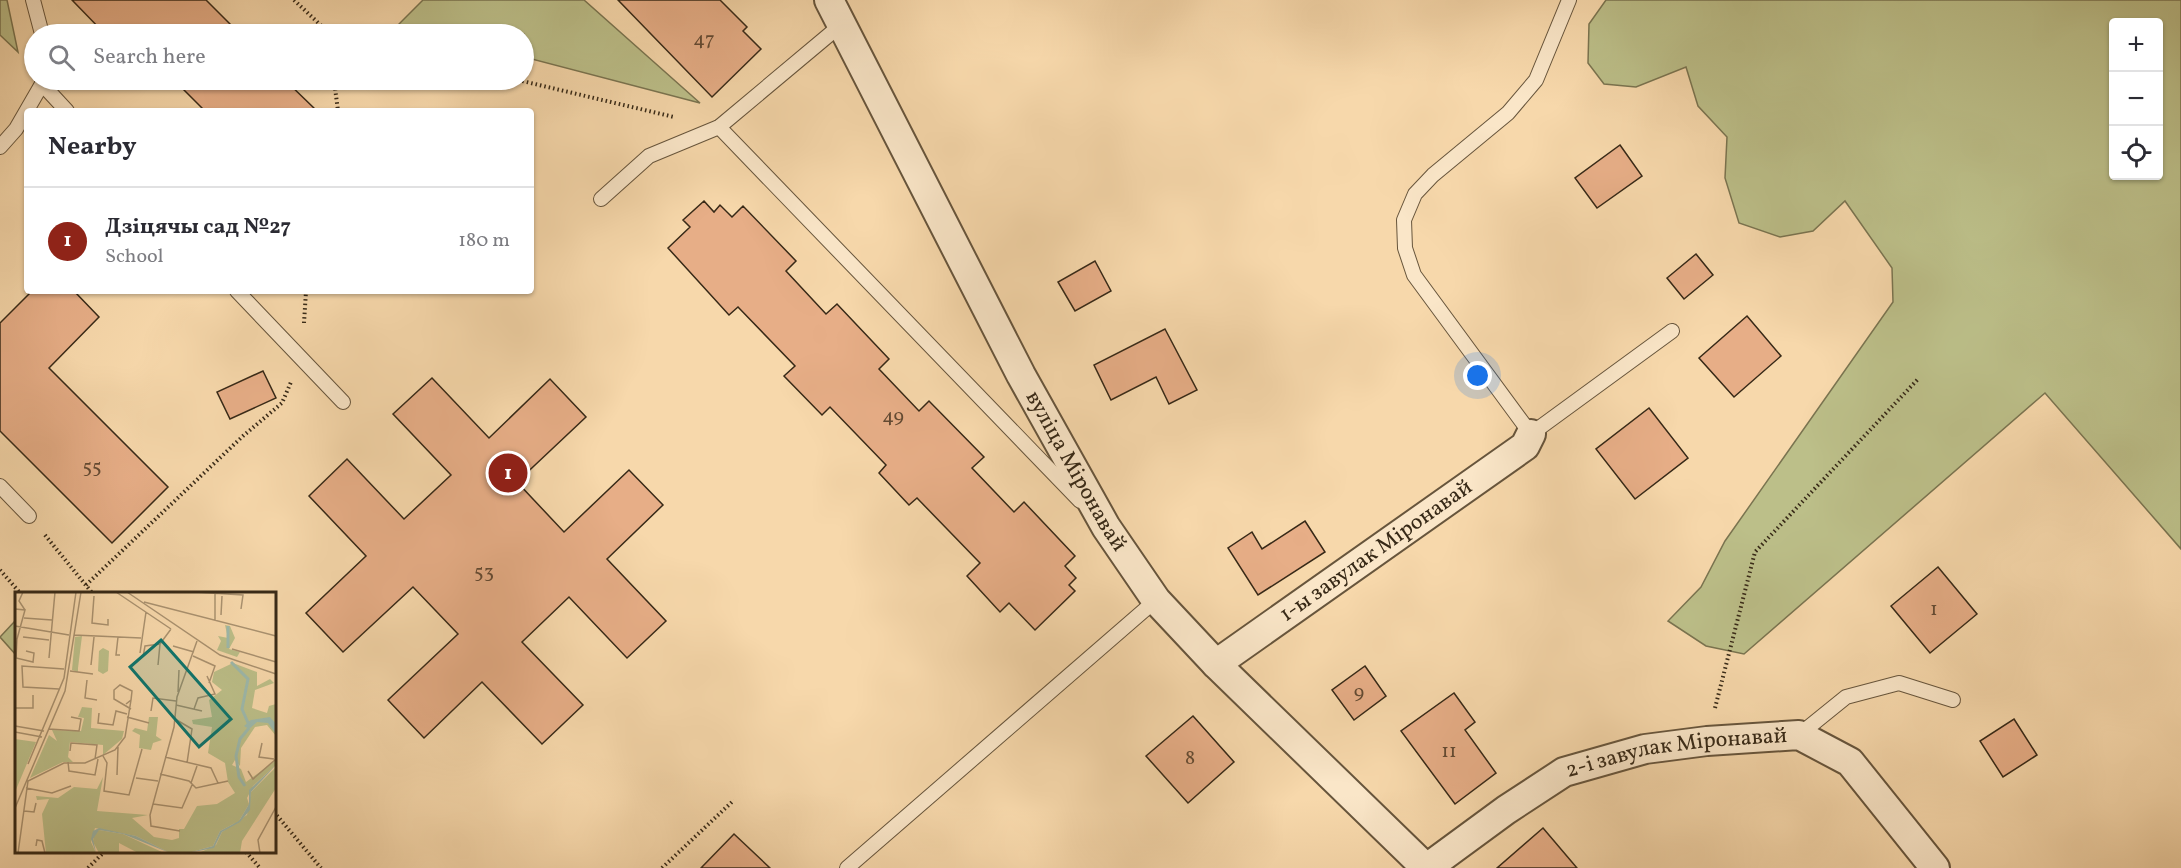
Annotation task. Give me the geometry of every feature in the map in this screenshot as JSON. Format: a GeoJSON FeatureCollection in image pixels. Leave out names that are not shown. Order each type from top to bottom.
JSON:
{"type":"FeatureCollection","features":[{"type":"Feature","properties":{"kind":"street","name":"вуліца Міронавай"},"geometry":{"type":"LineString","coordinates":[[836,12],[1021,375],[1106,527],[1156,600],[1216,664],[1426,868]]}},
{"type":"Feature","properties":{"kind":"street","name":"1-ы завулак Міронавай"},"geometry":{"type":"LineString","coordinates":[[1216,664],[1525,446],[1531,434]]}},
{"type":"Feature","properties":{"kind":"street","name":"2-і завулак Міронавай"},"geometry":{"type":"LineString","coordinates":[[1426,868],[1506,810],[1564,772],[1645,749],[1707,741],[1799,735],[1850,762],[1935,868]]}},
{"type":"Feature","properties":{"kind":"lane"},"geometry":{"type":"LineString","coordinates":[[33,0],[39,24]]}},
{"type":"Feature","properties":{"kind":"lane"},"geometry":{"type":"LineString","coordinates":[[1569,0],[1536,80],[1508,113],[1433,175],[1416,194],[1404,220],[1405,248],[1414,275],[1531,434],[1672,331]]}},
{"type":"Feature","properties":{"kind":"lane"},"geometry":{"type":"LineString","coordinates":[[601,199],[649,156],[719,128],[836,12]]}},
{"type":"Feature","properties":{"kind":"lane"},"geometry":{"type":"LineString","coordinates":[[28,108],[38,90]]}},
{"type":"Feature","properties":{"kind":"lane"},"geometry":{"type":"LineString","coordinates":[[49,90],[64,108]]}},
{"type":"Feature","properties":{"kind":"lane"},"geometry":{"type":"LineString","coordinates":[[0,147],[16,129],[24,115]]}},
{"type":"Feature","properties":{"kind":"lane"},"geometry":{"type":"LineString","coordinates":[[719,128],[1106,527]]}},
{"type":"Feature","properties":{"kind":"lane"},"geometry":{"type":"LineString","coordinates":[[240,294],[343,402]]}},
{"type":"Feature","properties":{"kind":"lane"},"geometry":{"type":"LineString","coordinates":[[0,486],[29,516]]}},
{"type":"Feature","properties":{"kind":"lane"},"geometry":{"type":"LineString","coordinates":[[847,868],[1156,600]]}},
{"type":"Feature","properties":{"kind":"lane"},"geometry":{"type":"LineString","coordinates":[[1799,735],[1845,697],[1899,683],[1953,700]]}},
{"type":"Feature","properties":{"kind":"path"},"geometry":{"type":"LineString","coordinates":[[294,0],[319,24]]}},
{"type":"Feature","properties":{"kind":"path"},"geometry":{"type":"LineString","coordinates":[[534,84],[719,128]]}},
{"type":"Feature","properties":{"kind":"path"},"geometry":{"type":"LineString","coordinates":[[335,90],[338,108]]}},
{"type":"Feature","properties":{"kind":"path"},"geometry":{"type":"LineString","coordinates":[[86,585],[243,436],[282,403],[302,359],[306,294]]}},
{"type":"Feature","properties":{"kind":"path"},"geometry":{"type":"LineString","coordinates":[[1707,741],[1755,552],[1919,378]]}},
{"type":"Feature","properties":{"kind":"path"},"geometry":{"type":"LineString","coordinates":[[29,516],[91,592]]}},
{"type":"Feature","properties":{"kind":"path"},"geometry":{"type":"LineString","coordinates":[[0,570],[19,592]]}},
{"type":"Feature","properties":{"kind":"path"},"geometry":{"type":"LineString","coordinates":[[662,868],[734,800]]}},
{"type":"Feature","properties":{"kind":"path"},"geometry":{"type":"LineString","coordinates":[[276,814],[321,868]]}},
{"type":"Feature","properties":{"kind":"path"},"geometry":{"type":"LineString","coordinates":[[88,868],[103,853]]}},
{"type":"Feature","properties":{"kind":"path"},"geometry":{"type":"LineString","coordinates":[[247,853],[260,868]]}},
{"type":"Feature","properties":{"kind":"green space"},"geometry":{"type":"Polygon","coordinates":[[[0,0],[7,0],[18,52],[0,35],[0,0]]]}},
{"type":"Feature","properties":{"kind":"green space"},"geometry":{"type":"Polygon","coordinates":[[[423,0],[584,0],[700,103],[534,60],[534,24],[399,24],[423,0]]]}},
{"type":"Feature","properties":{"kind":"green space"},"geometry":{"type":"Polygon","coordinates":[[[1606,0],[2181,0],[2181,549],[2045,393],[1744,654],[1706,646],[1668,621],[1701,587],[1725,541],[1893,302],[1892,268],[1845,201],[1813,231],[1780,237],[1739,223],[1725,178],[1727,137],[1698,106],[1686,67],[1636,87],[1604,84],[1588,63],[1589,24],[1606,0]]]}},
{"type":"Feature","properties":{"kind":"green space"},"geometry":{"type":"Polygon","coordinates":[[[15,621],[15,654],[0,637],[15,621]]]}},
{"type":"Feature","properties":{"kind":"building"},"geometry":{"type":"Polygon","coordinates":[[[72,0],[206,0],[230,24],[95,24],[72,0]]]}},
{"type":"Feature","properties":{"kind":"building"},"geometry":{"type":"Polygon","coordinates":[[[618,0],[720,0],[747,27],[743,31],[761,49],[712,97],[618,0]]]}},
{"type":"Feature","properties":{"kind":"building"},"geometry":{"type":"Polygon","coordinates":[[[184,90],[295,90],[314,108],[202,108],[184,90]]]}},
{"type":"Feature","properties":{"kind":"building"},"geometry":{"type":"Polygon","coordinates":[[[1620,145],[1642,176],[1597,208],[1575,178],[1620,145]]]}},
{"type":"Feature","properties":{"kind":"building"},"geometry":{"type":"Polygon","coordinates":[[[704,201],[714,212],[720,205],[732,217],[743,206],[796,261],[786,271],[826,314],[837,304],[889,359],[879,369],[919,411],[929,401],[984,457],[972,468],[1014,512],[1024,502],[1075,556],[1065,566],[1076,578],[1069,585],[1075,591],[1035,630],[1009,603],[1000,612],[967,576],[980,563],[917,498],[909,505],[879,473],[886,465],[830,407],[822,415],[784,376],[795,366],[738,307],[729,315],[668,248],[690,227],[683,220],[704,201]]]}},
{"type":"Feature","properties":{"kind":"building"},"geometry":{"type":"Polygon","coordinates":[[[1696,254],[1713,275],[1684,299],[1667,278],[1696,254]]]}},
{"type":"Feature","properties":{"kind":"building"},"geometry":{"type":"Polygon","coordinates":[[[1095,261],[1111,291],[1075,311],[1058,282],[1095,261]]]}},
{"type":"Feature","properties":{"kind":"building"},"geometry":{"type":"Polygon","coordinates":[[[29,294],[77,294],[99,317],[49,368],[168,487],[112,543],[0,431],[0,323],[29,294]]]}},
{"type":"Feature","properties":{"kind":"building"},"geometry":{"type":"Polygon","coordinates":[[[1747,316],[1781,356],[1734,397],[1699,358],[1747,316]]]}},
{"type":"Feature","properties":{"kind":"building"},"geometry":{"type":"Polygon","coordinates":[[[1165,329],[1197,390],[1169,404],[1156,377],[1111,400],[1094,365],[1165,329]]]}},
{"type":"Feature","properties":{"kind":"building"},"geometry":{"type":"Polygon","coordinates":[[[263,371],[276,398],[230,419],[217,392],[263,371]]]}},
{"type":"Feature","properties":{"kind":"building"},"geometry":{"type":"Polygon","coordinates":[[[432,378],[489,438],[550,379],[586,417],[517,482],[564,532],[629,470],[663,505],[607,559],[666,621],[627,658],[569,597],[522,642],[583,705],[542,744],[482,682],[424,738],[388,700],[458,634],[413,587],[343,652],[306,613],[366,556],[309,496],[347,459],[404,519],[451,475],[393,414],[432,378]]]}},
{"type":"Feature","properties":{"kind":"building"},"geometry":{"type":"Polygon","coordinates":[[[1649,408],[1688,458],[1635,499],[1596,449],[1649,408]]]}},
{"type":"Feature","properties":{"kind":"building"},"geometry":{"type":"Polygon","coordinates":[[[1305,521],[1325,552],[1258,595],[1228,548],[1252,532],[1262,549],[1305,521]]]}},
{"type":"Feature","properties":{"kind":"building"},"geometry":{"type":"Polygon","coordinates":[[[1938,567],[1977,614],[1930,653],[1891,606],[1938,567]]]}},
{"type":"Feature","properties":{"kind":"building"},"geometry":{"type":"Polygon","coordinates":[[[1365,666],[1386,696],[1354,720],[1332,690],[1365,666]]]}},
{"type":"Feature","properties":{"kind":"building"},"geometry":{"type":"Polygon","coordinates":[[[1454,693],[1475,722],[1465,730],[1496,773],[1455,804],[1401,731],[1454,693]]]}},
{"type":"Feature","properties":{"kind":"building"},"geometry":{"type":"Polygon","coordinates":[[[1193,716],[1234,762],[1188,803],[1146,756],[1193,716]]]}},
{"type":"Feature","properties":{"kind":"building"},"geometry":{"type":"Polygon","coordinates":[[[2014,719],[2037,755],[2003,777],[1980,741],[2014,719]]]}},
{"type":"Feature","properties":{"kind":"building"},"geometry":{"type":"Polygon","coordinates":[[[1543,828],[1577,868],[1497,868],[1543,828]]]}},
{"type":"Feature","properties":{"kind":"building"},"geometry":{"type":"Polygon","coordinates":[[[734,834],[770,868],[701,868],[734,834]]]}},
{"type":"Feature","properties":{"kind":"place","name":"Дзіцячы сад №27"},"geometry":{"type":"Point","coordinates":[508,473]}}]}
